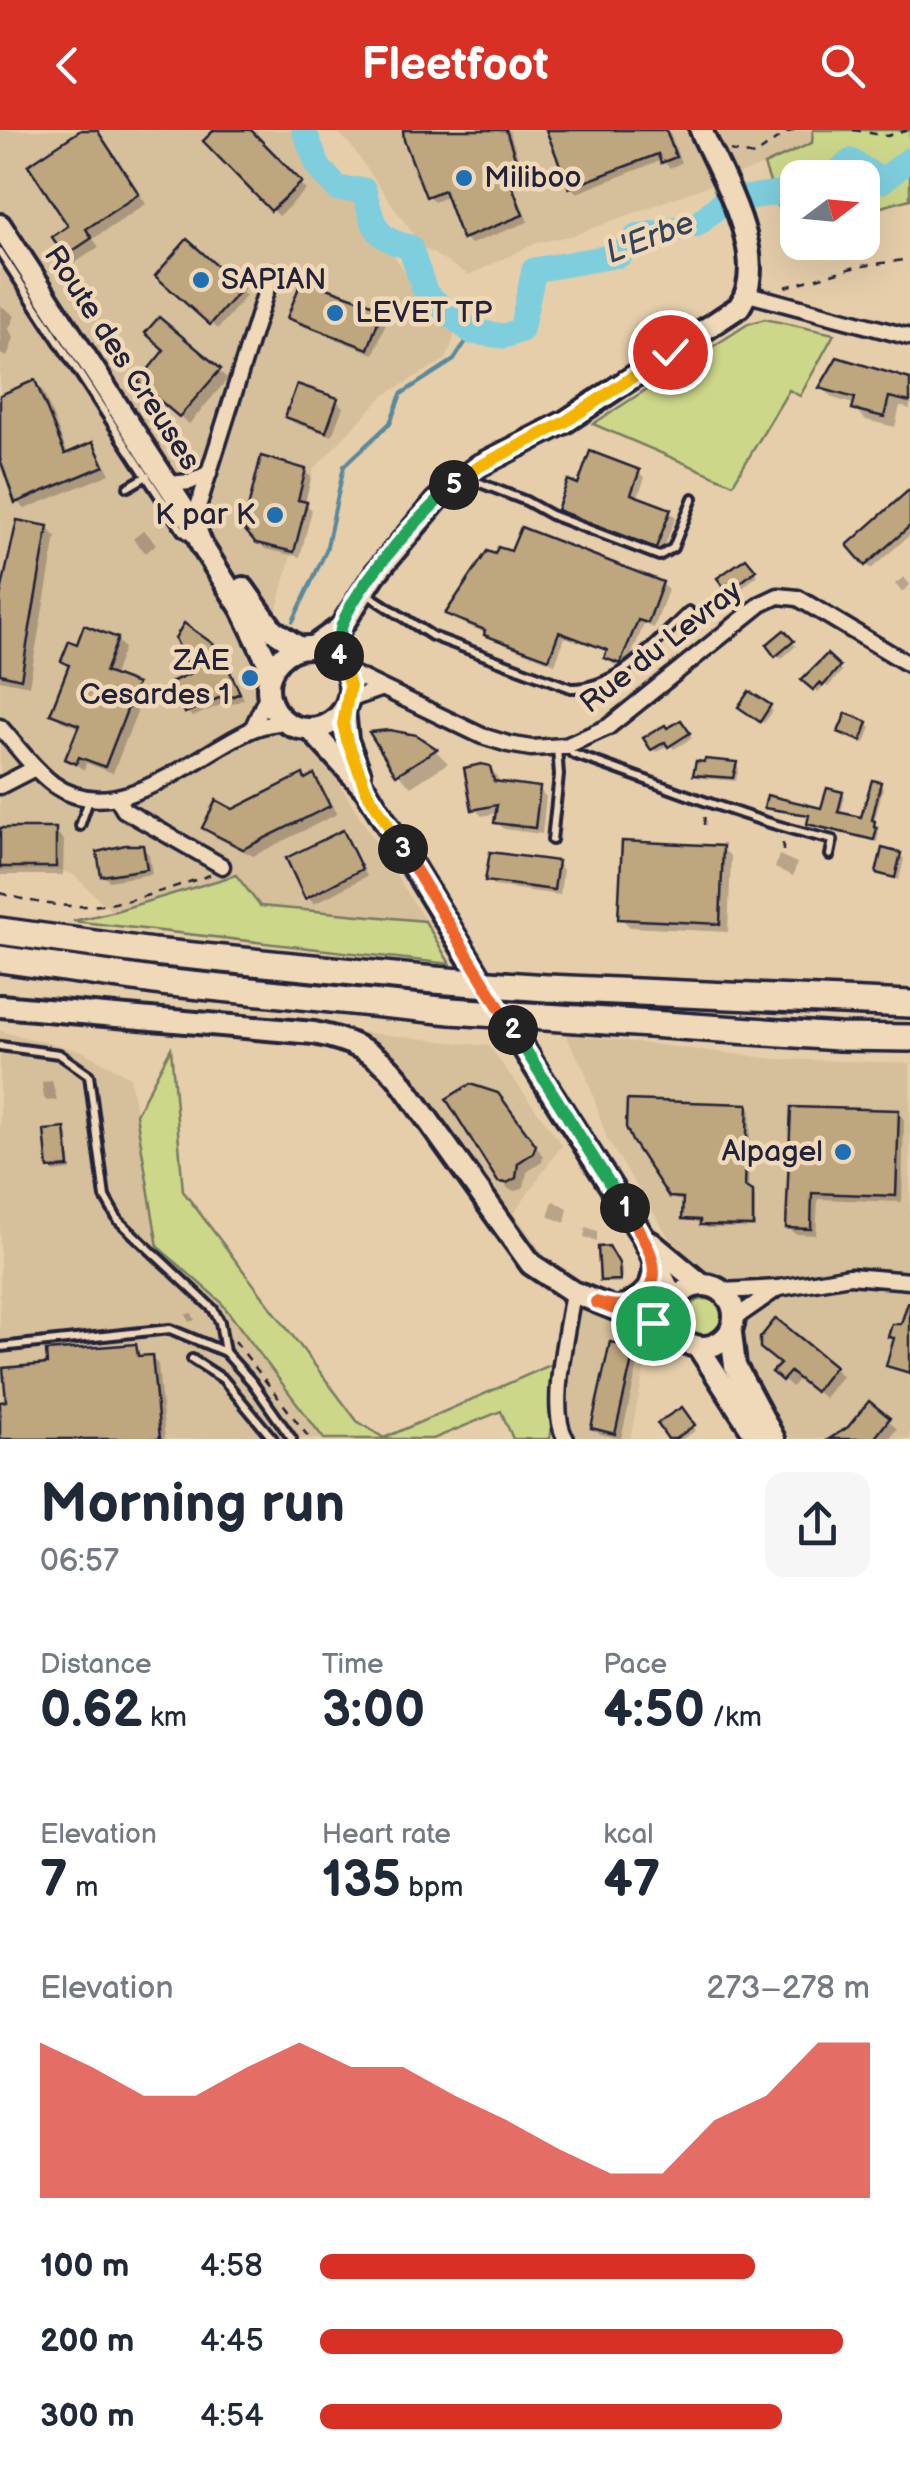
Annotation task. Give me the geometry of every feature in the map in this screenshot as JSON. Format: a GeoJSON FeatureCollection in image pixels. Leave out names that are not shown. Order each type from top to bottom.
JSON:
{"type":"FeatureCollection","features":[{"type":"Feature","properties":{"kind":"highway"},"geometry":{"type":"LineString","coordinates":[[0,931],[153,952],[434,980],[910,1004]]}},
{"type":"Feature","properties":{"kind":"highway"},"geometry":{"type":"LineString","coordinates":[[0,959],[162,982],[450,1010],[910,1038]]}},
{"type":"Feature","properties":{"kind":"main road"},"geometry":{"type":"LineString","coordinates":[[347,705],[324,727],[310,729],[288,723],[278,716],[268,694],[278,660],[341,627],[362,590],[436,501],[465,476],[565,422],[739,307],[748,294],[752,258],[701,130]]}},
{"type":"Feature","properties":{"kind":"main road","name":"Route des Creuses"},"geometry":{"type":"LineString","coordinates":[[0,225],[193,523],[272,671]]}},
{"type":"Feature","properties":{"kind":"main road","name":"Route des Creuses"},"geometry":{"type":"LineString","coordinates":[[193,523],[211,540],[273,630],[306,647]]}},
{"type":"Feature","properties":{"kind":"main road"},"geometry":{"type":"LineString","coordinates":[[341,627],[343,665],[350,686],[347,740],[366,790],[642,1234],[675,1303],[673,1325],[678,1334]]}},
{"type":"Feature","properties":{"kind":"main road"},"geometry":{"type":"LineString","coordinates":[[306,647],[343,665]]}},
{"type":"Feature","properties":{"kind":"main road"},"geometry":{"type":"LineString","coordinates":[[310,729],[366,790]]}},
{"type":"Feature","properties":{"kind":"main road"},"geometry":{"type":"LineString","coordinates":[[0,1006],[314,1034],[341,1038],[360,1047],[398,1078],[531,1264],[573,1292],[678,1334],[699,1348],[758,1439]]}},
{"type":"Feature","properties":{"kind":"main road"},"geometry":{"type":"LineString","coordinates":[[642,1234],[667,1259],[734,1307],[735,1366],[774,1439]]}},
{"type":"Feature","properties":{"kind":"main road"},"geometry":{"type":"LineString","coordinates":[[620,1308],[648,1292],[654,1264]]}},
{"type":"Feature","properties":{"kind":"main road"},"geometry":{"type":"LineString","coordinates":[[596,1302],[642,1310],[675,1303],[686,1290],[712,1288]]}},
{"type":"Feature","properties":{"kind":"main road"},"geometry":{"type":"LineString","coordinates":[[699,1348],[717,1345],[733,1325]]}},
{"type":"Feature","properties":{"kind":"street"},"geometry":{"type":"LineString","coordinates":[[193,523],[272,272]]}},
{"type":"Feature","properties":{"kind":"street"},"geometry":{"type":"LineString","coordinates":[[748,294],[910,337]]}},
{"type":"Feature","properties":{"kind":"street"},"geometry":{"type":"LineString","coordinates":[[168,484],[190,482],[209,473]]}},
{"type":"Feature","properties":{"kind":"street","name":"Rue du Levray"},"geometry":{"type":"LineString","coordinates":[[343,665],[380,689],[396,692],[495,741],[531,748],[561,746],[608,727],[774,596],[802,600],[910,665]]}},
{"type":"Feature","properties":{"kind":"street"},"geometry":{"type":"LineString","coordinates":[[347,705],[380,689]]}},
{"type":"Feature","properties":{"kind":"street"},"geometry":{"type":"LineString","coordinates":[[253,727],[268,694]]}},
{"type":"Feature","properties":{"kind":"street"},"geometry":{"type":"LineString","coordinates":[[0,728],[35,768],[62,790],[89,800],[118,798],[253,727],[288,723]]}},
{"type":"Feature","properties":{"kind":"street"},"geometry":{"type":"LineString","coordinates":[[0,786],[35,768]]}},
{"type":"Feature","properties":{"kind":"street"},"geometry":{"type":"LineString","coordinates":[[118,798],[124,810],[222,866]]}},
{"type":"Feature","properties":{"kind":"street"},"geometry":{"type":"LineString","coordinates":[[712,1288],[761,1292],[850,1276],[910,1280]]}},
{"type":"Feature","properties":{"kind":"street"},"geometry":{"type":"LineString","coordinates":[[566,1439],[558,1422],[558,1402],[573,1292]]}},
{"type":"Feature","properties":{"kind":"street"},"geometry":{"type":"LineString","coordinates":[[733,1325],[761,1292]]}},
{"type":"Feature","properties":{"kind":"lane"},"geometry":{"type":"LineString","coordinates":[[0,252],[182,531],[202,546]]}},
{"type":"Feature","properties":{"kind":"lane"},"geometry":{"type":"LineString","coordinates":[[128,488],[147,476]]}},
{"type":"Feature","properties":{"kind":"lane"},"geometry":{"type":"LineString","coordinates":[[465,476],[551,515],[658,556],[673,548],[693,498]]}},
{"type":"Feature","properties":{"kind":"lane"},"geometry":{"type":"LineString","coordinates":[[362,590],[432,636],[571,688],[588,686],[626,669],[689,611]]}},
{"type":"Feature","properties":{"kind":"lane"},"geometry":{"type":"LineString","coordinates":[[552,840],[561,746],[573,754],[834,840],[830,855]]}},
{"type":"Feature","properties":{"kind":"lane"},"geometry":{"type":"LineString","coordinates":[[80,826],[89,800]]}},
{"type":"Feature","properties":{"kind":"lane"},"geometry":{"type":"LineString","coordinates":[[0,1046],[59,1054],[89,1075],[105,1197],[118,1220],[214,1309],[225,1352]]}},
{"type":"Feature","properties":{"kind":"lane"},"geometry":{"type":"LineString","coordinates":[[0,1347],[170,1329],[225,1352],[252,1382],[292,1439]]}},
{"type":"Feature","properties":{"kind":"lane"},"geometry":{"type":"LineString","coordinates":[[192,1360],[223,1379],[272,1439]]}},
{"type":"Feature","properties":{"kind":"path"},"geometry":{"type":"LineString","coordinates":[[721,148],[754,156],[795,130]]}},
{"type":"Feature","properties":{"kind":"path"},"geometry":{"type":"LineString","coordinates":[[853,130],[886,136],[909,130]]}},
{"type":"Feature","properties":{"kind":"path"},"geometry":{"type":"LineString","coordinates":[[779,290],[856,268],[910,259]]}},
{"type":"Feature","properties":{"kind":"path"},"geometry":{"type":"LineString","coordinates":[[0,894],[40,905],[86,908],[160,892],[214,874],[222,866]]}},
{"type":"Feature","properties":{"kind":"path"},"geometry":{"type":"LineString","coordinates":[[223,1338],[237,1342],[310,1439]]}},
{"type":"Feature","properties":{"kind":"shaded area"},"geometry":{"type":"Polygon","coordinates":[[[0,130],[293,130],[305,164],[323,187],[357,202],[426,302],[455,335],[446,359],[383,396],[314,469],[263,662],[425,921],[260,906],[236,875],[112,912],[74,875],[60,870],[0,871],[0,130]]]}},
{"type":"Feature","properties":{"kind":"shaded area"},"geometry":{"type":"Polygon","coordinates":[[[336,130],[813,130],[812,143],[764,165],[574,235],[536,243],[469,275],[422,247],[336,130]]]}},
{"type":"Feature","properties":{"kind":"shaded area"},"geometry":{"type":"Polygon","coordinates":[[[0,1031],[82,1051],[130,1077],[158,1247],[220,1301],[324,1439],[0,1439],[0,1031]]]}},
{"type":"Feature","properties":{"kind":"shaded area"},"geometry":{"type":"Polygon","coordinates":[[[351,1031],[489,1046],[562,1145],[514,1213],[558,1274],[651,1338],[630,1439],[575,1439],[550,1429],[563,1309],[407,1071],[351,1031]]]}},
{"type":"Feature","properties":{"kind":"shaded area"},"geometry":{"type":"Polygon","coordinates":[[[565,1034],[776,1059],[910,1063],[910,1439],[790,1439],[748,1363],[607,1139],[585,1071],[565,1034]]]}},
{"type":"Feature","properties":{"kind":"green space"},"geometry":{"type":"Polygon","coordinates":[[[813,130],[910,130],[910,199],[880,207],[880,160],[780,160],[780,211],[764,165],[812,143],[813,130]]]}},
{"type":"Feature","properties":{"kind":"green space"},"geometry":{"type":"Polygon","coordinates":[[[765,319],[834,334],[800,396],[789,390],[733,484],[593,424],[748,324],[765,319]]]}},
{"type":"Feature","properties":{"kind":"green space"},"geometry":{"type":"Polygon","coordinates":[[[236,875],[260,906],[425,921],[450,964],[73,921],[236,875]]]}},
{"type":"Feature","properties":{"kind":"green space"},"geometry":{"type":"Polygon","coordinates":[[[171,1048],[183,1191],[357,1421],[384,1438],[557,1362],[550,1439],[513,1439],[501,1411],[433,1439],[324,1439],[220,1301],[158,1247],[136,1114],[171,1048]]]}},
{"type":"Feature","properties":{"kind":"green space"},"geometry":{"type":"Polygon","coordinates":[[[705,1299],[718,1304],[723,1317],[718,1330],[705,1335],[692,1330],[687,1317],[692,1304],[705,1299]]]}},
{"type":"Feature","properties":{"kind":"building"},"geometry":{"type":"Polygon","coordinates":[[[81,130],[97,130],[139,194],[86,229],[92,238],[65,256],[52,237],[68,226],[28,165],[81,130]]]}},
{"type":"Feature","properties":{"kind":"building"},"geometry":{"type":"Polygon","coordinates":[[[214,130],[251,130],[302,182],[271,211],[203,141],[214,130]]]}},
{"type":"Feature","properties":{"kind":"building","name":"Miliboo"},"geometry":{"type":"Polygon","coordinates":[[[403,130],[506,130],[517,163],[505,167],[523,215],[462,239],[444,190],[426,197],[403,130]]]}},
{"type":"Feature","properties":{"kind":"building"},"geometry":{"type":"Polygon","coordinates":[[[546,130],[666,130],[676,157],[661,163],[658,154],[569,188],[546,130]]]}},
{"type":"Feature","properties":{"kind":"building","name":"SAPIAN"},"geometry":{"type":"Polygon","coordinates":[[[187,239],[242,288],[210,325],[155,276],[187,239]]]}},
{"type":"Feature","properties":{"kind":"building","name":"LEVET TP"},"geometry":{"type":"Polygon","coordinates":[[[302,279],[383,308],[368,349],[287,318],[302,279]]]}},
{"type":"Feature","properties":{"kind":"building"},"geometry":{"type":"Polygon","coordinates":[[[159,317],[221,369],[179,417],[138,382],[164,350],[145,333],[159,317]]]}},
{"type":"Feature","properties":{"kind":"building"},"geometry":{"type":"Polygon","coordinates":[[[837,357],[910,379],[910,402],[889,397],[884,417],[852,409],[855,398],[819,388],[837,357]]]}},
{"type":"Feature","properties":{"kind":"building"},"geometry":{"type":"Polygon","coordinates":[[[35,380],[65,454],[93,442],[104,466],[15,503],[0,459],[0,395],[35,380]]]}},
{"type":"Feature","properties":{"kind":"building"},"geometry":{"type":"Polygon","coordinates":[[[297,384],[338,398],[326,432],[285,417],[297,384]]]}},
{"type":"Feature","properties":{"kind":"building"},"geometry":{"type":"Polygon","coordinates":[[[590,451],[640,470],[631,494],[671,509],[656,548],[557,510],[568,480],[578,484],[590,451]]]}},
{"type":"Feature","properties":{"kind":"building","name":"K par K"},"geometry":{"type":"Polygon","coordinates":[[[261,456],[306,469],[298,500],[307,502],[294,552],[256,543],[243,528],[261,456]]]}},
{"type":"Feature","properties":{"kind":"building"},"geometry":{"type":"Polygon","coordinates":[[[910,489],[910,526],[865,566],[847,545],[910,489]]]}},
{"type":"Feature","properties":{"kind":"building"},"geometry":{"type":"Polygon","coordinates":[[[17,520],[48,526],[21,679],[0,674],[0,597],[17,520]]]}},
{"type":"Feature","properties":{"kind":"building"},"geometry":{"type":"Polygon","coordinates":[[[521,527],[663,582],[648,623],[638,620],[620,664],[604,658],[607,650],[559,632],[549,659],[484,635],[485,630],[445,614],[487,551],[495,554],[498,547],[511,551],[521,527]]]}},
{"type":"Feature","properties":{"kind":"building"},"geometry":{"type":"Polygon","coordinates":[[[746,558],[756,570],[728,593],[717,578],[746,558]]]}},
{"type":"Feature","properties":{"kind":"building"},"geometry":{"type":"Polygon","coordinates":[[[184,623],[219,648],[240,693],[185,713],[171,682],[191,673],[175,638],[184,623]]]}},
{"type":"Feature","properties":{"kind":"building"},"geometry":{"type":"Polygon","coordinates":[[[84,625],[118,638],[105,672],[137,684],[105,767],[79,757],[76,764],[65,759],[79,725],[50,714],[69,665],[61,661],[69,641],[77,644],[84,625]]]}},
{"type":"Feature","properties":{"kind":"building"},"geometry":{"type":"Polygon","coordinates":[[[784,630],[794,641],[775,657],[766,645],[784,630]]]}},
{"type":"Feature","properties":{"kind":"building"},"geometry":{"type":"Polygon","coordinates":[[[827,654],[840,666],[823,686],[820,683],[813,690],[801,680],[827,654]]]}},
{"type":"Feature","properties":{"kind":"building"},"geometry":{"type":"Polygon","coordinates":[[[749,691],[771,705],[760,722],[738,707],[749,691]]]}},
{"type":"Feature","properties":{"kind":"building"},"geometry":{"type":"Polygon","coordinates":[[[846,713],[868,722],[861,741],[838,732],[846,713]]]}},
{"type":"Feature","properties":{"kind":"building"},"geometry":{"type":"Polygon","coordinates":[[[681,720],[690,733],[668,747],[665,742],[651,750],[643,738],[681,720]]]}},
{"type":"Feature","properties":{"kind":"building"},"geometry":{"type":"Polygon","coordinates":[[[389,730],[416,735],[437,749],[396,775],[369,732],[389,730]]]}},
{"type":"Feature","properties":{"kind":"building"},"geometry":{"type":"Polygon","coordinates":[[[696,761],[737,762],[733,778],[693,775],[696,761]]]}},
{"type":"Feature","properties":{"kind":"building"},"geometry":{"type":"Polygon","coordinates":[[[490,766],[494,781],[540,787],[535,828],[494,823],[497,805],[472,810],[464,768],[490,766]]]}},
{"type":"Feature","properties":{"kind":"building"},"geometry":{"type":"Polygon","coordinates":[[[303,774],[305,779],[314,774],[330,806],[243,849],[202,828],[216,800],[233,809],[303,774]]]}},
{"type":"Feature","properties":{"kind":"building"},"geometry":{"type":"Polygon","coordinates":[[[872,780],[881,782],[872,820],[877,828],[874,840],[807,824],[809,815],[764,808],[767,795],[821,808],[827,788],[843,792],[838,812],[861,817],[872,780]]]}},
{"type":"Feature","properties":{"kind":"building"},"geometry":{"type":"Polygon","coordinates":[[[0,828],[56,828],[56,867],[0,867],[0,828]]]}},
{"type":"Feature","properties":{"kind":"building"},"geometry":{"type":"Polygon","coordinates":[[[343,830],[362,869],[305,899],[286,858],[343,830]]]}},
{"type":"Feature","properties":{"kind":"building"},"geometry":{"type":"Polygon","coordinates":[[[622,841],[723,846],[720,924],[618,919],[622,841]]]}},
{"type":"Feature","properties":{"kind":"building"},"geometry":{"type":"Polygon","coordinates":[[[143,845],[147,869],[101,876],[97,852],[143,845]]]}},
{"type":"Feature","properties":{"kind":"building"},"geometry":{"type":"Polygon","coordinates":[[[882,848],[901,853],[895,878],[876,873],[882,848]]]}},
{"type":"Feature","properties":{"kind":"building"},"geometry":{"type":"Polygon","coordinates":[[[490,852],[558,861],[554,890],[485,881],[490,852]]]}},
{"type":"Feature","properties":{"kind":"building"},"geometry":{"type":"Polygon","coordinates":[[[470,1084],[498,1093],[536,1145],[533,1153],[518,1163],[516,1178],[507,1183],[498,1182],[446,1099],[470,1084]]]}},
{"type":"Feature","properties":{"kind":"building"},"geometry":{"type":"Polygon","coordinates":[[[627,1100],[748,1104],[745,1187],[753,1191],[753,1226],[700,1225],[700,1220],[682,1219],[683,1198],[669,1197],[632,1141],[626,1127],[627,1100]]]}},
{"type":"Feature","properties":{"kind":"building","name":"Alpagel"},"geometry":{"type":"Polygon","coordinates":[[[791,1107],[899,1110],[896,1196],[812,1193],[811,1229],[786,1228],[791,1107]]]}},
{"type":"Feature","properties":{"kind":"building"},"geometry":{"type":"Polygon","coordinates":[[[65,1128],[69,1167],[48,1169],[44,1130],[65,1128]]]}},
{"type":"Feature","properties":{"kind":"building"},"geometry":{"type":"Polygon","coordinates":[[[609,1246],[619,1263],[620,1280],[600,1281],[598,1247],[609,1246]]]}},
{"type":"Feature","properties":{"kind":"building"},"geometry":{"type":"Polygon","coordinates":[[[908,1302],[910,1373],[886,1366],[894,1338],[888,1337],[892,1324],[901,1324],[908,1302]]]}},
{"type":"Feature","properties":{"kind":"building"},"geometry":{"type":"Polygon","coordinates":[[[776,1318],[835,1366],[815,1392],[790,1372],[782,1381],[772,1372],[780,1364],[760,1348],[760,1338],[776,1318]]]}},
{"type":"Feature","properties":{"kind":"building"},"geometry":{"type":"Polygon","coordinates":[[[610,1342],[635,1347],[615,1434],[591,1428],[610,1342]]]}},
{"type":"Feature","properties":{"kind":"building"},"geometry":{"type":"Polygon","coordinates":[[[136,1344],[138,1356],[152,1355],[160,1439],[0,1439],[0,1402],[6,1401],[3,1368],[47,1364],[46,1351],[136,1344]]]}},
{"type":"Feature","properties":{"kind":"building"},"geometry":{"type":"Polygon","coordinates":[[[869,1401],[890,1418],[874,1439],[829,1439],[848,1427],[869,1401]]]}},
{"type":"Feature","properties":{"kind":"building"},"geometry":{"type":"Polygon","coordinates":[[[682,1407],[695,1425],[675,1439],[668,1439],[657,1423],[682,1407]]]}},
{"type":"Feature","properties":{"kind":"waterway","name":"L'Erbe"},"geometry":{"type":"LineString","coordinates":[[304,130],[319,168],[338,189],[364,190],[376,228],[388,239],[410,247],[426,294],[472,332],[504,336],[521,330],[534,270],[620,255],[636,237],[698,224],[724,201],[780,193]]}},
{"type":"Feature","properties":{"kind":"waterway","name":"L'Erbe"},"geometry":{"type":"LineString","coordinates":[[880,180],[910,159]]}},
{"type":"Feature","properties":{"kind":"waterway"},"geometry":{"type":"LineString","coordinates":[[293,621],[326,551],[344,466],[390,423],[401,394],[454,360],[472,332]]}},
{"type":"Feature","properties":{"kind":"place","name":"Miliboo"},"geometry":{"type":"Point","coordinates":[464,178]}},
{"type":"Feature","properties":{"kind":"place","name":"SAPIAN"},"geometry":{"type":"Point","coordinates":[201,280]}},
{"type":"Feature","properties":{"kind":"place","name":"LEVET TP"},"geometry":{"type":"Point","coordinates":[335,313]}},
{"type":"Feature","properties":{"kind":"place","name":"K par K"},"geometry":{"type":"Point","coordinates":[275,515]}},
{"type":"Feature","properties":{"kind":"place","name":"ZAE Cesardes 1"},"geometry":{"type":"Point","coordinates":[250,678]}},
{"type":"Feature","properties":{"kind":"place","name":"Alpagel"},"geometry":{"type":"Point","coordinates":[843,1152]}},
{"type":"Feature","properties":{"kind":"route"},"geometry":{"type":"LineString","coordinates":[[653,1323],[596,1302],[620,1308],[648,1292],[654,1264],[642,1234],[366,790],[343,724],[350,686],[347,671],[338,659],[341,627],[362,590],[436,501],[480,466],[565,422],[670,352]]}}]}
